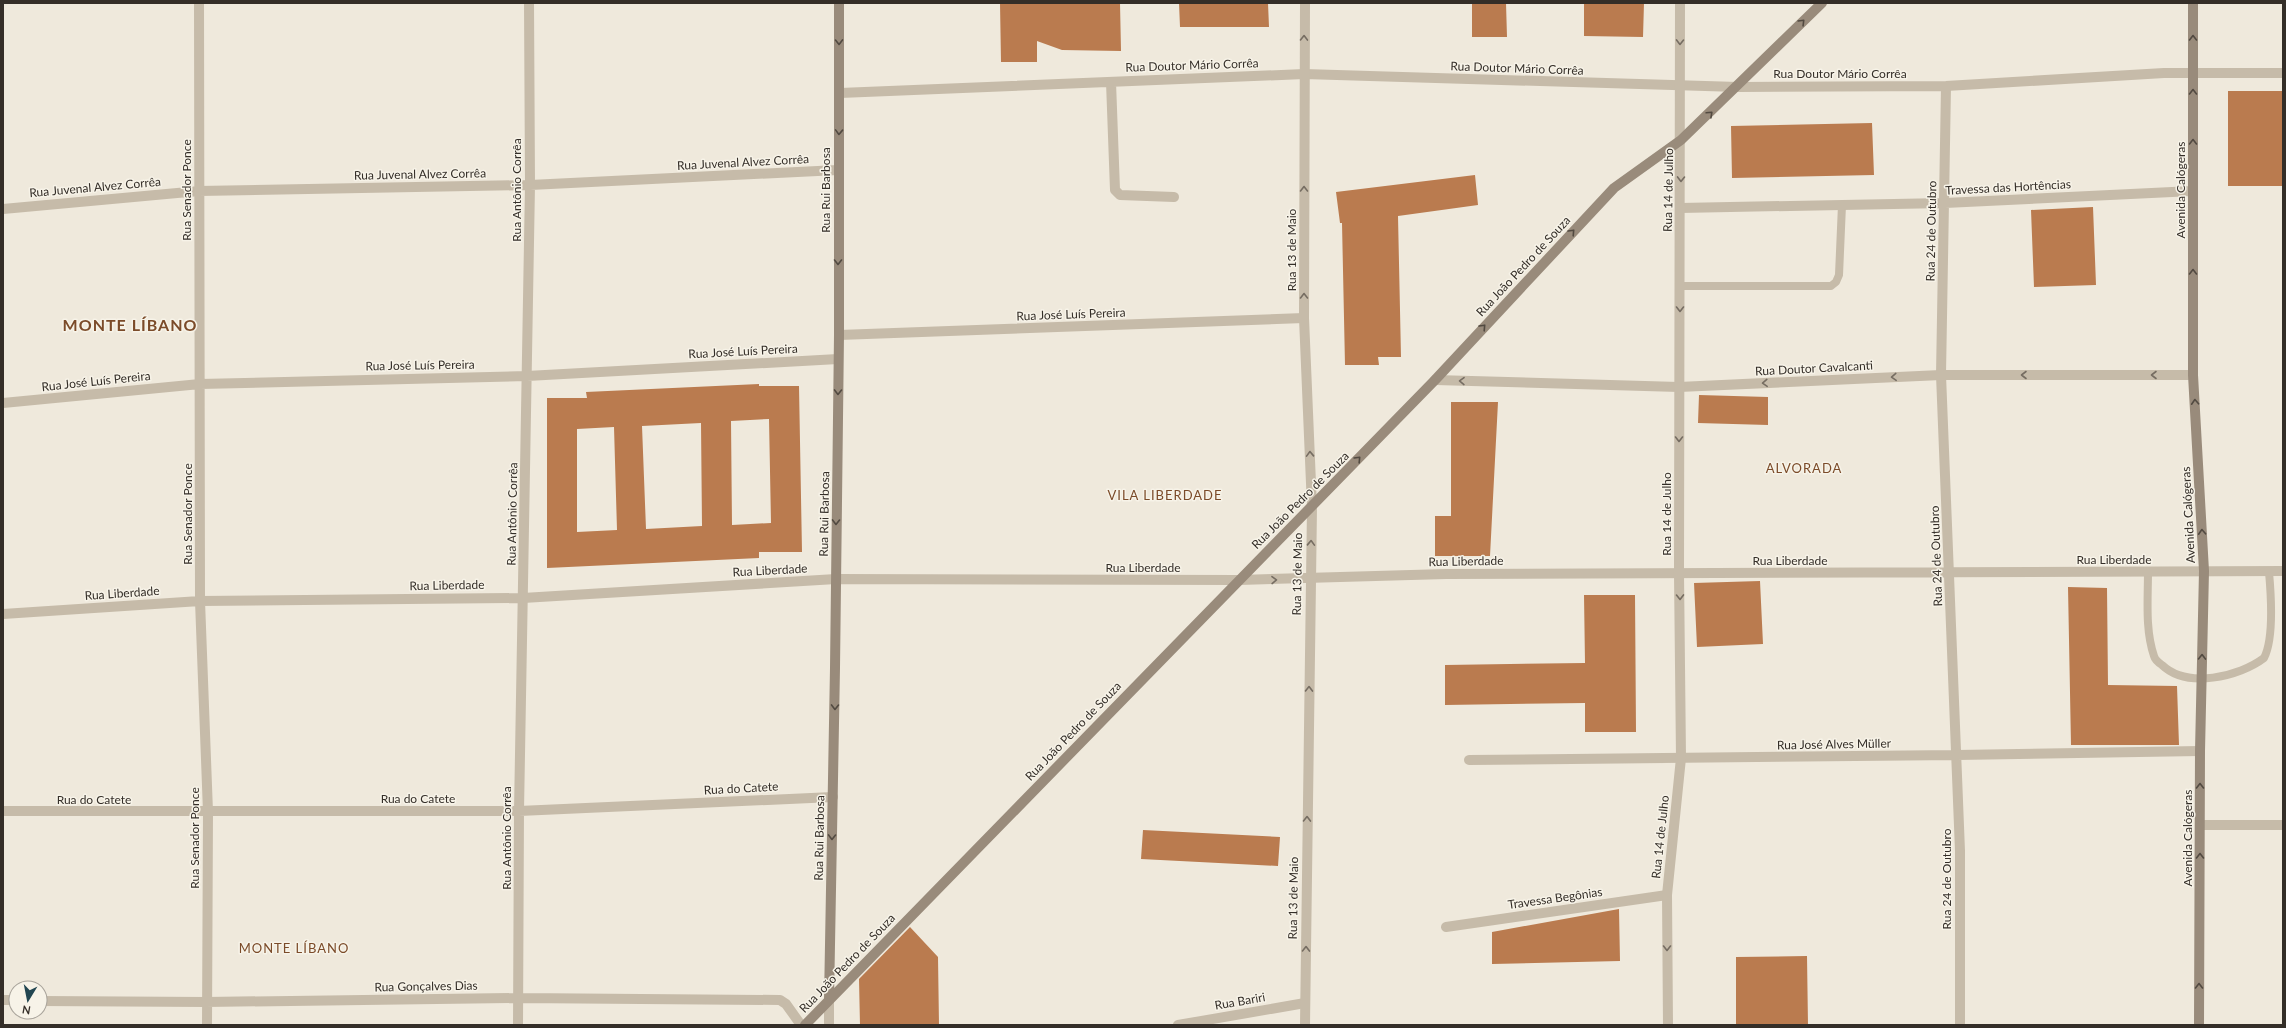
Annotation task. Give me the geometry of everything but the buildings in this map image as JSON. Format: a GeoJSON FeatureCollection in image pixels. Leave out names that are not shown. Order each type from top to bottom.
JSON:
{"type":"FeatureCollection","features":[{"type":"Feature","properties":{"kind":"main road","name":"Rua Rui Barbosa"},"geometry":{"type":"LineString","coordinates":[[829,1000],[839,335],[838,170],[840,93],[838,3]]}},
{"type":"Feature","properties":{"kind":"main road","name":"Rua João Pedro de Souza"},"geometry":{"type":"LineString","coordinates":[[805,1025],[1435,380],[1614,188],[1681,140],[1822,3]]}},
{"type":"Feature","properties":{"kind":"main road","name":"Avenida Calógeras"},"geometry":{"type":"LineString","coordinates":[[2193,3],[2193,375],[2204,571],[2200,751],[2199,1025]]}},
{"type":"Feature","properties":{"kind":"street","name":"Rua Senador Ponce"},"geometry":{"type":"LineString","coordinates":[[199,3],[200,601],[208,812],[207,1025]]}},
{"type":"Feature","properties":{"kind":"street","name":"Rua Antônio Corrêa"},"geometry":{"type":"LineString","coordinates":[[518,1025],[519,811],[530,185],[529,3]]}},
{"type":"Feature","properties":{"kind":"street","name":"Rua 13 de Maio"},"geometry":{"type":"LineString","coordinates":[[1305,3],[1304,318],[1312,507],[1305,1025]]}},
{"type":"Feature","properties":{"kind":"street","name":"Rua 14 de Julho"},"geometry":{"type":"LineString","coordinates":[[1668,1025],[1667,895],[1681,758],[1679,574],[1681,140],[1679,86],[1680,3]]}},
{"type":"Feature","properties":{"kind":"street","name":"Rua Doutor Mário Corrêa"},"geometry":{"type":"LineString","coordinates":[[840,93],[1304,74],[1679,86],[1946,86],[2192,73],[2283,73]]}},
{"type":"Feature","properties":{"kind":"street"},"geometry":{"type":"LineString","coordinates":[[1112,82],[1115,190],[1120,195],[1174,198]]}},
{"type":"Feature","properties":{"kind":"street","name":"Rua 24 de Outubro"},"geometry":{"type":"LineString","coordinates":[[1946,86],[1941,375],[1960,851],[1960,1025]]}},
{"type":"Feature","properties":{"kind":"street","name":"Rua Juvenal Alvez Corrêa"},"geometry":{"type":"LineString","coordinates":[[3,209],[199,191],[530,185],[838,170]]}},
{"type":"Feature","properties":{"kind":"street","name":"Travessa das Hortências"},"geometry":{"type":"LineString","coordinates":[[1680,208],[1945,203],[2193,191]]}},
{"type":"Feature","properties":{"kind":"street","name":"Rua José Luís Pereira"},"geometry":{"type":"LineString","coordinates":[[839,335],[1304,318]]}},
{"type":"Feature","properties":{"kind":"street","name":"Rua José Luís Pereira"},"geometry":{"type":"LineString","coordinates":[[3,403],[200,384],[527,376],[838,359]]}},
{"type":"Feature","properties":{"kind":"street","name":"Rua Doutor Cavalcanti"},"geometry":{"type":"LineString","coordinates":[[1435,380],[1679,387],[1941,375],[2193,375]]}},
{"type":"Feature","properties":{"kind":"street","name":"Rua Liberdade"},"geometry":{"type":"LineString","coordinates":[[3,614],[200,601],[523,598],[836,579],[1239,580],[1446,574],[2283,571]]}},
{"type":"Feature","properties":{"kind":"street","name":"Rua José Alves Müller"},"geometry":{"type":"LineString","coordinates":[[1469,760],[2200,751]]}},
{"type":"Feature","properties":{"kind":"street","name":"Rua do Catete"},"geometry":{"type":"LineString","coordinates":[[3,811],[519,811],[833,797]]}},
{"type":"Feature","properties":{"kind":"street"},"geometry":{"type":"LineString","coordinates":[[2200,826],[2283,825]]}},
{"type":"Feature","properties":{"kind":"street","name":"Travessa Begônias"},"geometry":{"type":"LineString","coordinates":[[1446,927],[1667,895]]}},
{"type":"Feature","properties":{"kind":"street","name":"Rua Gonçalves Dias"},"geometry":{"type":"LineString","coordinates":[[48,1001],[206,1002],[519,998],[780,1000],[786,1004],[801,1025]]}},
{"type":"Feature","properties":{"kind":"street","name":"Rua Rui Barbosa"},"geometry":{"type":"LineString","coordinates":[[828,1025],[829,1000]]}},
{"type":"Feature","properties":{"kind":"street","name":"Rua Bariri"},"geometry":{"type":"LineString","coordinates":[[1178,1025],[1305,1003]]}},
{"type":"Feature","properties":{"kind":"lane"},"geometry":{"type":"LineString","coordinates":[[1680,286],[1724,288],[1831,286],[1836,282],[1839,275],[1842,205]]}},
{"type":"Feature","properties":{"kind":"lane"},"geometry":{"type":"LineString","coordinates":[[2148,571],[2149,635],[2154,658],[2169,672],[2201,679],[2235,673],[2264,658],[2269,643],[2269,572]]}},
{"type":"Feature","properties":{"kind":"district","name":"MONTE LÍBANO"},"geometry":{"type":"Point","coordinates":[130,324]}},
{"type":"Feature","properties":{"kind":"district","name":"ALVORADA"},"geometry":{"type":"Point","coordinates":[1804,468]}},
{"type":"Feature","properties":{"kind":"district","name":"VILA LIBERDADE"},"geometry":{"type":"Point","coordinates":[1165,495]}},
{"type":"Feature","properties":{"kind":"district","name":"MONTE LÍBANO"},"geometry":{"type":"Point","coordinates":[294,948]}}]}
